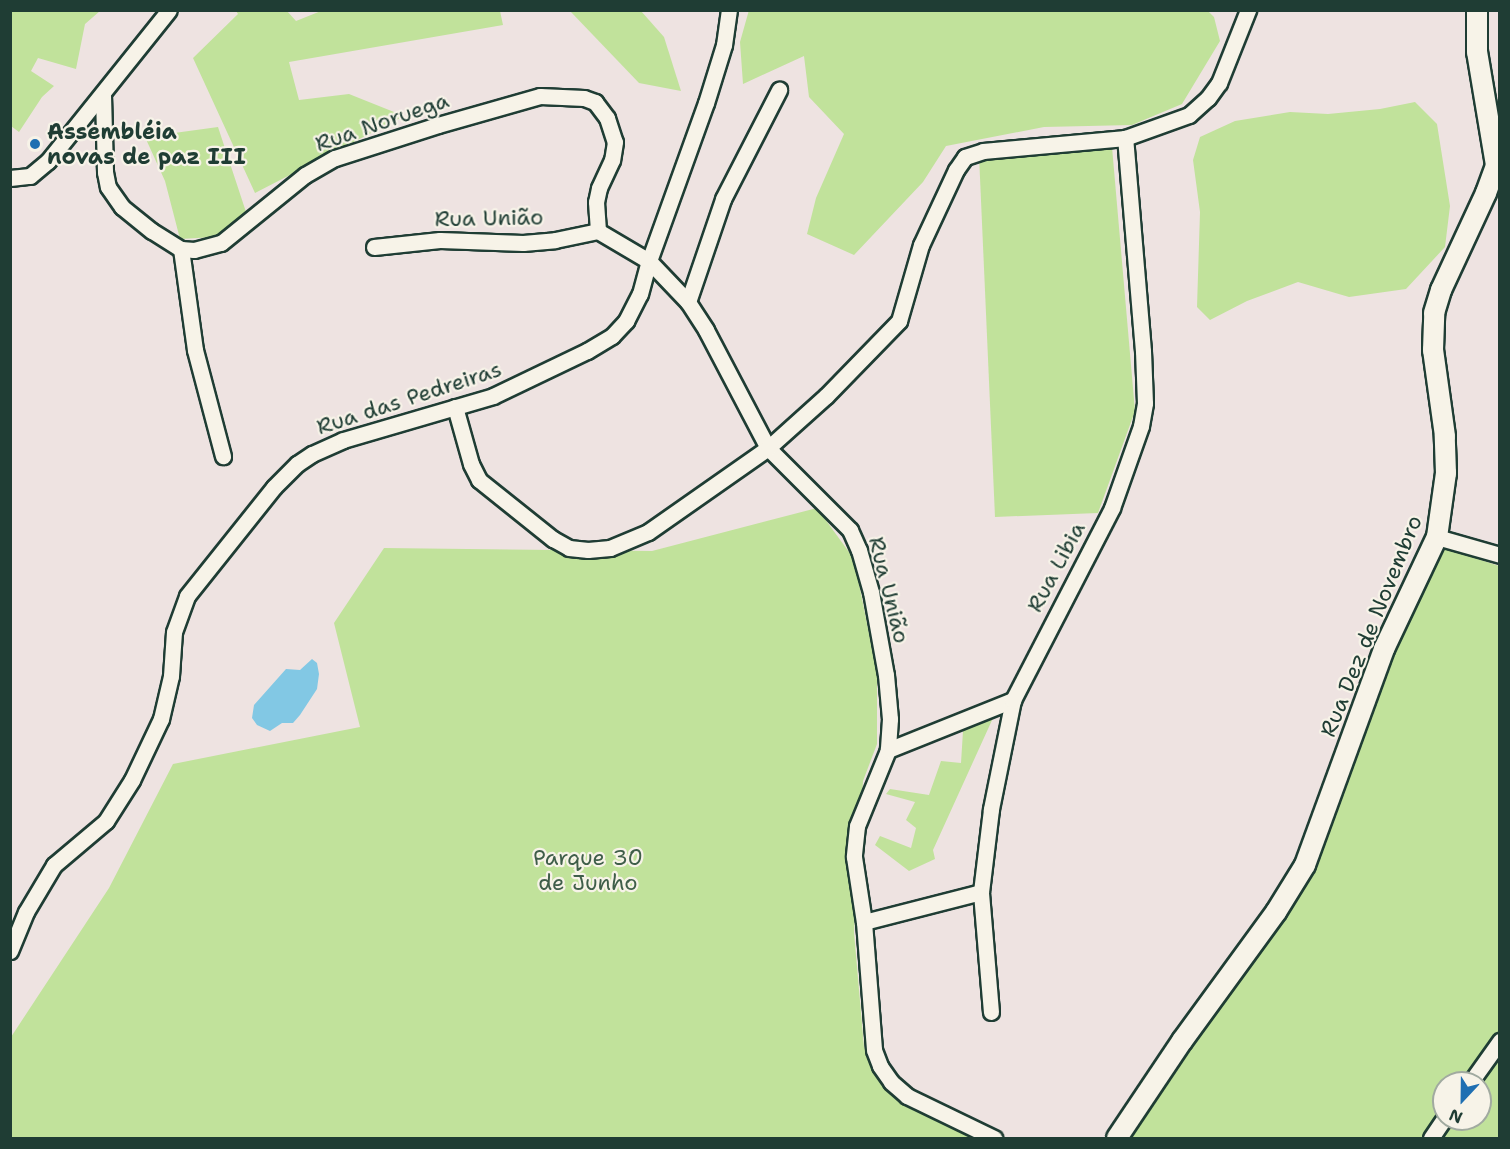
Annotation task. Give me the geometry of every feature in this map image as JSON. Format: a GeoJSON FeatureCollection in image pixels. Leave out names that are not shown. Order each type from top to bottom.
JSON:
{"type":"FeatureCollection","features":[{"type":"Feature","properties":{"kind":"main road","name":"Rua Dez de Novembro"},"geometry":{"type":"LineString","coordinates":[[1118,1138],[1182,1041],[1276,912],[1305,865],[1384,650],[1437,537],[1446,473],[1445,436],[1434,359],[1434,313],[1441,290],[1486,193],[1496,165],[1477,52],[1477,10]]}},
{"type":"Feature","properties":{"kind":"street"},"geometry":{"type":"LineString","coordinates":[[14,178],[30,176],[39,170],[103,95],[169,10]]}},
{"type":"Feature","properties":{"kind":"street","name":"Rua das Pedreiras"},"geometry":{"type":"LineString","coordinates":[[10,951],[26,912],[54,865],[106,821],[132,780],[161,719],[171,676],[174,632],[187,596],[198,579],[297,464],[343,440],[518,386],[612,336],[633,310],[706,103],[724,45],[729,10]]}},
{"type":"Feature","properties":{"kind":"street"},"geometry":{"type":"LineString","coordinates":[[456,407],[471,464],[479,480],[553,539],[569,548],[610,548],[648,532],[768,448],[825,396],[900,321],[921,244],[964,157],[983,151],[1125,138],[1189,115],[1208,98],[1228,66],[1248,10]]}},
{"type":"Feature","properties":{"kind":"street"},"geometry":{"type":"LineString","coordinates":[[688,302],[723,199],[779,90]]}},
{"type":"Feature","properties":{"kind":"street"},"geometry":{"type":"LineString","coordinates":[[103,95],[105,172],[108,186],[122,207],[152,231],[181,249],[195,350],[223,456]]}},
{"type":"Feature","properties":{"kind":"street","name":"Rua Noruega"},"geometry":{"type":"LineString","coordinates":[[181,249],[194,250],[221,243],[305,175],[335,158],[540,96],[571,96],[595,102],[607,118],[615,142],[612,160],[599,188],[596,202],[598,231]]}},
{"type":"Feature","properties":{"kind":"street","name":"Rua Libia"},"geometry":{"type":"LineString","coordinates":[[990,1012],[981,892],[991,809],[1013,700],[1112,508],[1141,426],[1144,403],[1143,351],[1125,138]]}},
{"type":"Feature","properties":{"kind":"street","name":"Rua União"},"geometry":{"type":"LineString","coordinates":[[374,247],[440,240],[523,243],[555,240],[598,231],[649,261],[688,302],[706,330],[768,448],[850,530],[859,550],[871,592],[886,675],[890,718],[888,750],[857,826],[855,875],[864,922],[874,1050],[880,1066],[891,1082],[907,1096],[994,1138]]}},
{"type":"Feature","properties":{"kind":"street"},"geometry":{"type":"LineString","coordinates":[[1437,537],[1500,555]]}},
{"type":"Feature","properties":{"kind":"street"},"geometry":{"type":"LineString","coordinates":[[888,750],[1013,700]]}},
{"type":"Feature","properties":{"kind":"street"},"geometry":{"type":"LineString","coordinates":[[864,922],[981,892]]}},
{"type":"Feature","properties":{"kind":"street"},"geometry":{"type":"LineString","coordinates":[[1479,1071],[1500,1041]]}},
{"type":"Feature","properties":{"kind":"green space"},"geometry":{"type":"Polygon","coordinates":[[[11,10],[100,11],[85,24],[76,69],[38,58],[31,71],[54,86],[42,97],[19,132],[11,126],[11,10]]]}},
{"type":"Feature","properties":{"kind":"green space"},"geometry":{"type":"Polygon","coordinates":[[[749,10],[1208,11],[1214,17],[1220,41],[1182,104],[1132,125],[1044,127],[946,146],[923,182],[854,255],[807,234],[816,198],[844,134],[809,97],[804,56],[743,84],[740,42],[749,10]]]}},
{"type":"Feature","properties":{"kind":"green space"},"geometry":{"type":"Polygon","coordinates":[[[236,11],[287,11],[296,21],[321,11],[500,11],[503,25],[289,62],[299,100],[349,94],[404,116],[255,193],[193,58],[238,14],[236,11]]]}},
{"type":"Feature","properties":{"kind":"green space"},"geometry":{"type":"Polygon","coordinates":[[[570,11],[641,11],[664,37],[681,91],[639,83],[570,11]]]}},
{"type":"Feature","properties":{"kind":"green space"},"geometry":{"type":"Polygon","coordinates":[[[1415,102],[1437,124],[1450,206],[1445,247],[1406,289],[1349,297],[1298,282],[1247,301],[1210,320],[1197,307],[1200,212],[1193,160],[1200,137],[1235,121],[1290,112],[1328,114],[1380,109],[1415,102]]]}},
{"type":"Feature","properties":{"kind":"green space"},"geometry":{"type":"Polygon","coordinates":[[[218,127],[246,212],[215,237],[180,239],[165,181],[145,137],[218,127]]]}},
{"type":"Feature","properties":{"kind":"green space"},"geometry":{"type":"Polygon","coordinates":[[[1112,147],[1135,411],[1098,513],[995,517],[979,155],[1112,147]]]}},
{"type":"Feature","properties":{"kind":"green space","name":"Parque 30 de Junho"},"geometry":{"type":"Polygon","coordinates":[[[817,508],[854,559],[877,673],[877,744],[863,781],[854,932],[864,1047],[888,1089],[908,1107],[976,1138],[11,1138],[11,1037],[109,888],[173,764],[360,727],[334,623],[384,548],[652,551],[817,508]]]}},
{"type":"Feature","properties":{"kind":"green space"},"geometry":{"type":"Polygon","coordinates":[[[1442,547],[1499,566],[1499,1138],[1128,1138],[1251,961],[1323,845],[1380,678],[1442,547]]]}},
{"type":"Feature","properties":{"kind":"green space"},"geometry":{"type":"Polygon","coordinates":[[[993,718],[933,850],[935,859],[909,871],[875,845],[880,836],[911,848],[916,828],[906,820],[915,802],[886,794],[890,789],[929,795],[941,761],[961,763],[963,731],[993,718]]]}},
{"type":"Feature","properties":{"kind":"water"},"geometry":{"type":"Polygon","coordinates":[[[312,659],[317,663],[319,674],[317,689],[300,715],[293,723],[282,723],[270,731],[257,725],[252,718],[254,705],[286,669],[300,670],[312,659]]]}},
{"type":"Feature","properties":{"kind":"place","name":"Assembléia novas de paz III"},"geometry":{"type":"Point","coordinates":[35,144]}}]}
